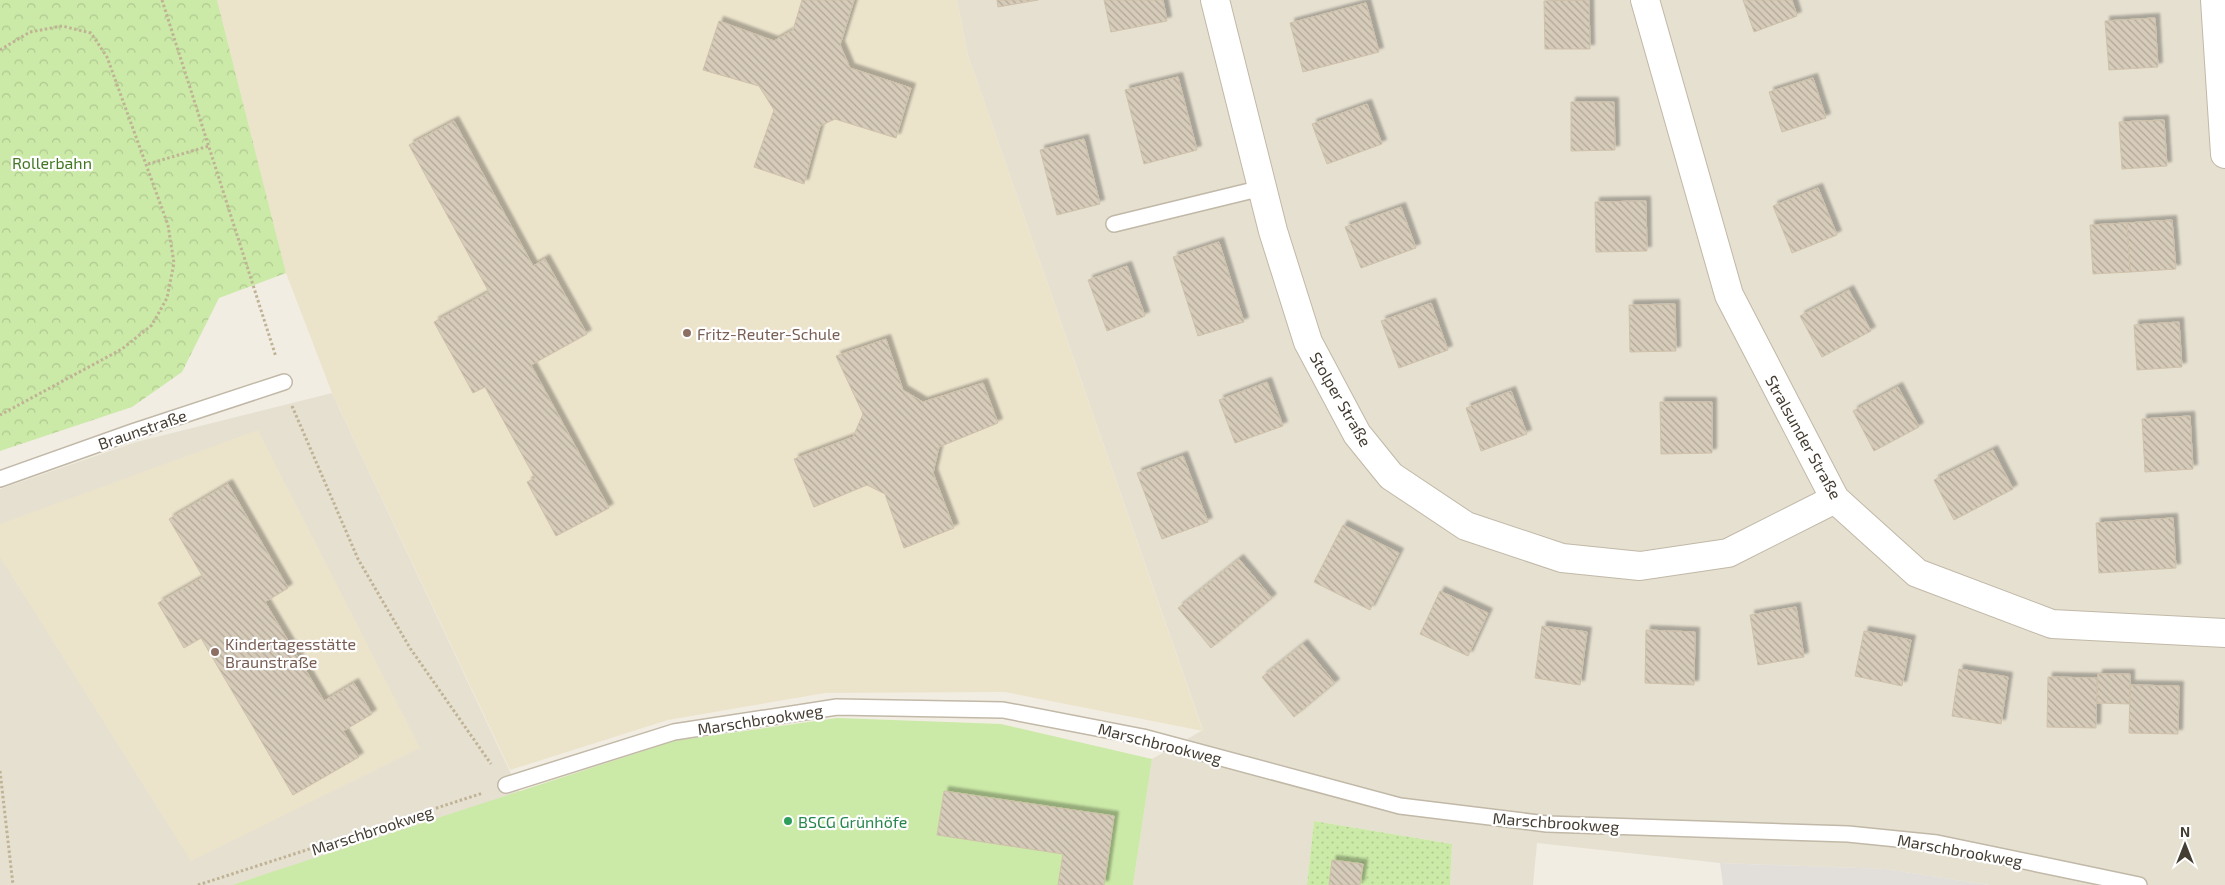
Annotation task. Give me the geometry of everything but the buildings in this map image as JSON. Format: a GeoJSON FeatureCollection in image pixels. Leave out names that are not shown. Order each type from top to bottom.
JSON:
{"type":"FeatureCollection","features":[{"type":"Feature","properties":{"kind":"street","name":"Stolper Straße"},"geometry":{"type":"LineString","coordinates":[[1215,0],[1262,188],[1308,342],[1357,434],[1391,476],[1466,526],[1562,558],[1640,566],[1728,552],[1835,499]]}},
{"type":"Feature","properties":{"kind":"street","name":"Stralsunder Straße"},"geometry":{"type":"LineString","coordinates":[[1645,0],[1729,295],[1835,499],[1917,573],[2052,624],[2225,633]]}},
{"type":"Feature","properties":{"kind":"street"},"geometry":{"type":"LineString","coordinates":[[2215,0],[2225,154]]}},
{"type":"Feature","properties":{"kind":"lane"},"geometry":{"type":"LineString","coordinates":[[1114,224],[1262,188]]}},
{"type":"Feature","properties":{"kind":"lane","name":"Braunstraße"},"geometry":{"type":"LineString","coordinates":[[0,479],[135,431],[284,382]]}},
{"type":"Feature","properties":{"kind":"lane","name":"Marschbrookweg"},"geometry":{"type":"LineString","coordinates":[[506,785],[674,732],[827,708],[1004,710],[1143,737],[1400,806],[1547,824],[1848,834],[1936,843],[2139,885]]}},
{"type":"Feature","properties":{"kind":"path"},"geometry":{"type":"LineString","coordinates":[[162,0],[284,382],[297,418],[358,559],[410,648],[506,785]]}},
{"type":"Feature","properties":{"kind":"path"},"geometry":{"type":"LineString","coordinates":[[0,50],[30,32],[62,26],[90,33],[107,57],[148,164],[168,225],[174,263],[167,298],[152,325],[122,349],[0,415]]}},
{"type":"Feature","properties":{"kind":"path"},"geometry":{"type":"LineString","coordinates":[[148,164],[209,146]]}},
{"type":"Feature","properties":{"kind":"path"},"geometry":{"type":"LineString","coordinates":[[0,771],[13,885]]}},
{"type":"Feature","properties":{"kind":"path","name":"Marschbrookweg"},"geometry":{"type":"LineString","coordinates":[[198,885],[506,785]]}},
{"type":"Feature","properties":{"kind":"shaded area","name":"Fritz-Reuter-Schule"},"geometry":{"type":"Polygon","coordinates":[[[217,0],[957,0],[968,55],[1203,731],[1005,692],[825,693],[668,720],[510,770],[332,393],[286,273],[217,0]]]}},
{"type":"Feature","properties":{"kind":"shaded area"},"geometry":{"type":"Polygon","coordinates":[[[957,0],[2225,0],[2225,885],[1989,885],[1885,869],[1720,863],[1537,843],[1533,885],[1450,885],[1452,844],[1314,821],[1307,885],[1133,885],[1152,759],[1203,730],[968,55],[957,0]]]}},
{"type":"Feature","properties":{"kind":"shaded area"},"geometry":{"type":"Polygon","coordinates":[[[332,393],[520,793],[232,885],[0,885],[0,489],[136,442],[332,393]]]}},
{"type":"Feature","properties":{"kind":"shaded area","name":"Kindertagesstätte Braunstraße"},"geometry":{"type":"Polygon","coordinates":[[[258,430],[420,748],[191,861],[0,557],[0,524],[258,430]]]}},
{"type":"Feature","properties":{"kind":"shaded area"},"geometry":{"type":"Polygon","coordinates":[[[1720,863],[1885,869],[1989,885],[1723,885],[1720,863]]]}},
{"type":"Feature","properties":{"kind":"green space","name":"Rollerbahn"},"geometry":{"type":"Polygon","coordinates":[[[0,0],[217,0],[286,273],[219,298],[182,372],[132,407],[0,451],[0,0]]]}},
{"type":"Feature","properties":{"kind":"green space","name":"BSCG Grünhöfe"},"geometry":{"type":"Polygon","coordinates":[[[837,718],[1001,724],[1152,759],[1133,885],[232,885],[674,741],[837,718]]]}},
{"type":"Feature","properties":{"kind":"green space"},"geometry":{"type":"Polygon","coordinates":[[[1314,821],[1452,844],[1450,885],[1307,885],[1314,821]]]}},
{"type":"Feature","properties":{"kind":"place","name":"Fritz-Reuter-Schule"},"geometry":{"type":"Point","coordinates":[687,333]}},
{"type":"Feature","properties":{"kind":"place","name":"Kindertagesstätte Braunstraße"},"geometry":{"type":"Point","coordinates":[215,652]}},
{"type":"Feature","properties":{"kind":"place","name":"BSCG Grünhöfe"},"geometry":{"type":"Point","coordinates":[788,821]}}]}
